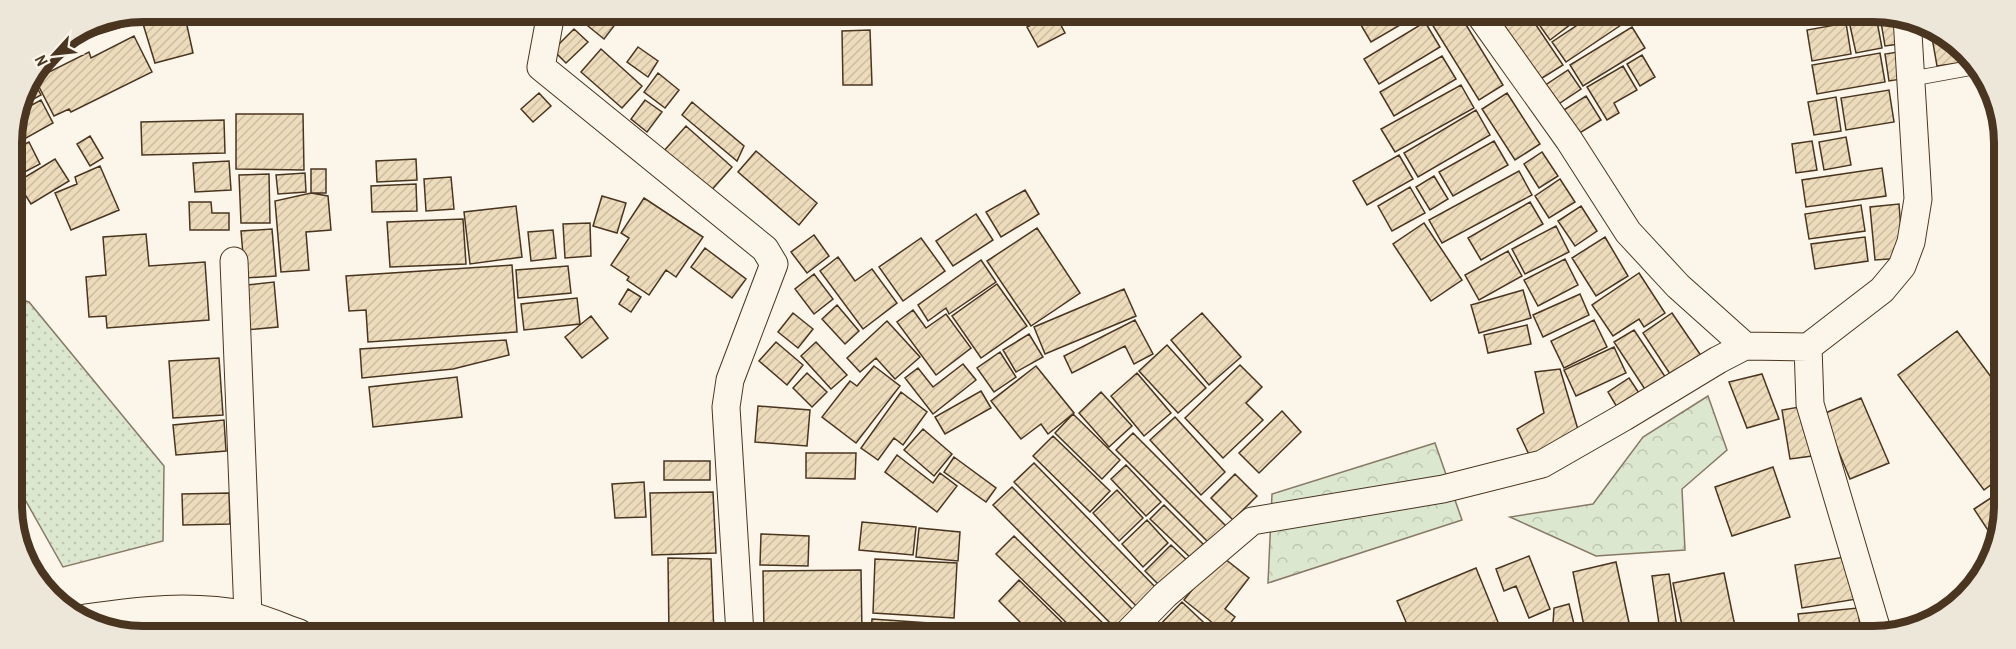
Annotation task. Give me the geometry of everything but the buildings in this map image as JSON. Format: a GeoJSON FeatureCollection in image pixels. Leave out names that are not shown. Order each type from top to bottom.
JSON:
{"type":"FeatureCollection","features":[{"type":"Feature","properties":{"kind":"street"},"geometry":{"type":"LineString","coordinates":[[549,22],[541,66],[765,249],[774,264],[730,380],[726,407],[740,626]]}},
{"type":"Feature","properties":{"kind":"street"},"geometry":{"type":"LineString","coordinates":[[1485,22],[1569,140],[1628,232],[1678,286],[1745,346]]}},
{"type":"Feature","properties":{"kind":"street"},"geometry":{"type":"LineString","coordinates":[[1135,626],[1165,595],[1252,521],[1443,489],[1542,464],[1745,346],[1808,347],[1882,290],[1902,266],[1911,242],[1918,199],[1908,28]]}},
{"type":"Feature","properties":{"kind":"street"},"geometry":{"type":"LineString","coordinates":[[234,261],[248,615]]}},
{"type":"Feature","properties":{"kind":"street"},"geometry":{"type":"LineString","coordinates":[[1808,347],[1810,404],[1876,626]]}},
{"type":"Feature","properties":{"kind":"street"},"geometry":{"type":"LineString","coordinates":[[96,616],[188,608],[248,615],[279,626]]}},
{"type":"Feature","properties":{"kind":"lane"},"geometry":{"type":"LineString","coordinates":[[1910,79],[1967,69]]}},
{"type":"Feature","properties":{"kind":"green space"},"geometry":{"type":"Polygon","coordinates":[[[23,300],[29,302],[164,466],[163,541],[63,567],[22,494],[23,300]]]}},
{"type":"Feature","properties":{"kind":"green space"},"geometry":{"type":"Polygon","coordinates":[[[1708,396],[1727,450],[1682,489],[1685,550],[1596,556],[1510,517],[1593,504],[1643,437],[1708,396]]]}},
{"type":"Feature","properties":{"kind":"green space"},"geometry":{"type":"Polygon","coordinates":[[[1435,443],[1462,520],[1268,583],[1272,494],[1435,443]]]}}]}
